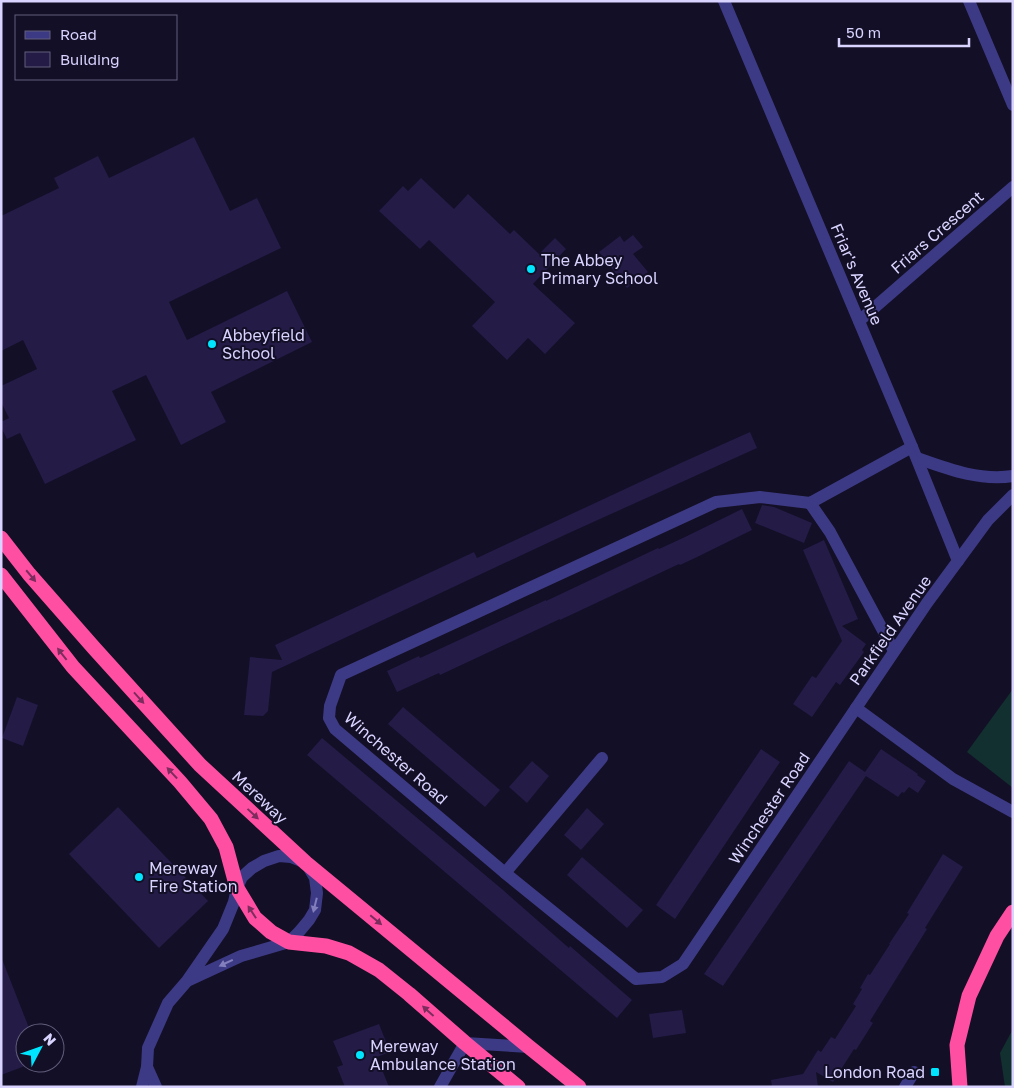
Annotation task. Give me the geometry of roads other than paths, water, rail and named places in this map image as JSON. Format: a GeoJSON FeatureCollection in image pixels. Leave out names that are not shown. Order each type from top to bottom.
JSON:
{"type":"FeatureCollection","features":[{"type":"Feature","properties":{"kind":"highway","name":"Mereway"},"geometry":{"type":"LineString","coordinates":[[1,538],[29,574],[200,765],[306,863],[579,1087]]}},
{"type":"Feature","properties":{"kind":"highway"},"geometry":{"type":"LineString","coordinates":[[1,575],[72,667],[180,782],[211,819],[226,847],[237,888],[255,918],[271,932],[289,942],[326,946],[362,959],[409,994],[464,1043],[518,1087]]}},
{"type":"Feature","properties":{"kind":"highway"},"geometry":{"type":"LineString","coordinates":[[960,1087],[957,1045],[969,996],[997,936],[1013,912]]}},
{"type":"Feature","properties":{"kind":"street","name":"Friar's Avenue"},"geometry":{"type":"LineString","coordinates":[[724,1],[958,560]]}},
{"type":"Feature","properties":{"kind":"street"},"geometry":{"type":"LineString","coordinates":[[969,1],[1013,105]]}},
{"type":"Feature","properties":{"kind":"street","name":"Friars Crescent"},"geometry":{"type":"LineString","coordinates":[[859,321],[1013,187]]}},
{"type":"Feature","properties":{"kind":"street"},"geometry":{"type":"LineString","coordinates":[[894,651],[830,532],[810,503],[914,453],[961,473],[977,476],[1013,476]]}},
{"type":"Feature","properties":{"kind":"street","name":"Parkfield Avenue"},"geometry":{"type":"LineString","coordinates":[[1013,495],[988,520],[958,560],[856,708],[953,778],[1013,812]]}},
{"type":"Feature","properties":{"kind":"street","name":"Winchester Road"},"geometry":{"type":"LineString","coordinates":[[810,503],[760,497],[716,502],[341,675],[330,706],[329,718],[335,729],[636,979],[662,977],[683,964],[856,708]]}},
{"type":"Feature","properties":{"kind":"street"},"geometry":{"type":"LineString","coordinates":[[1,582],[22,602]]}},
{"type":"Feature","properties":{"kind":"street"},"geometry":{"type":"LineString","coordinates":[[505,872],[602,758]]}},
{"type":"Feature","properties":{"kind":"street"},"geometry":{"type":"LineString","coordinates":[[142,1087],[147,1067],[148,1048],[168,1003],[186,981],[223,928],[242,877],[264,861],[279,856],[291,857],[306,863],[315,878],[317,893],[314,910],[304,926],[289,942],[241,956],[186,981]]}},
{"type":"Feature","properties":{"kind":"street"},"geometry":{"type":"LineString","coordinates":[[440,1087],[464,1043],[529,1047]]}},
{"type":"Feature","properties":{"kind":"street"},"geometry":{"type":"LineString","coordinates":[[147,1067],[156,1087]]}},
{"type":"Feature","properties":{"kind":"street"},"geometry":{"type":"LineString","coordinates":[[905,1087],[914,1072]]}},
{"type":"Feature","properties":{"kind":"place","name":"The Abbey Primary School"},"geometry":{"type":"Point","coordinates":[531,269]}},
{"type":"Feature","properties":{"kind":"place","name":"Abbeyfield School"},"geometry":{"type":"Point","coordinates":[212,344]}},
{"type":"Feature","properties":{"kind":"place","name":"Mereway Fire Station"},"geometry":{"type":"Point","coordinates":[139,877]}},
{"type":"Feature","properties":{"kind":"place","name":"Mereway Ambulance Station"},"geometry":{"type":"Point","coordinates":[360,1055]}},
{"type":"Feature","properties":{"kind":"place","name":"London Road"},"geometry":{"type":"Point","coordinates":[935,1072]}}]}
